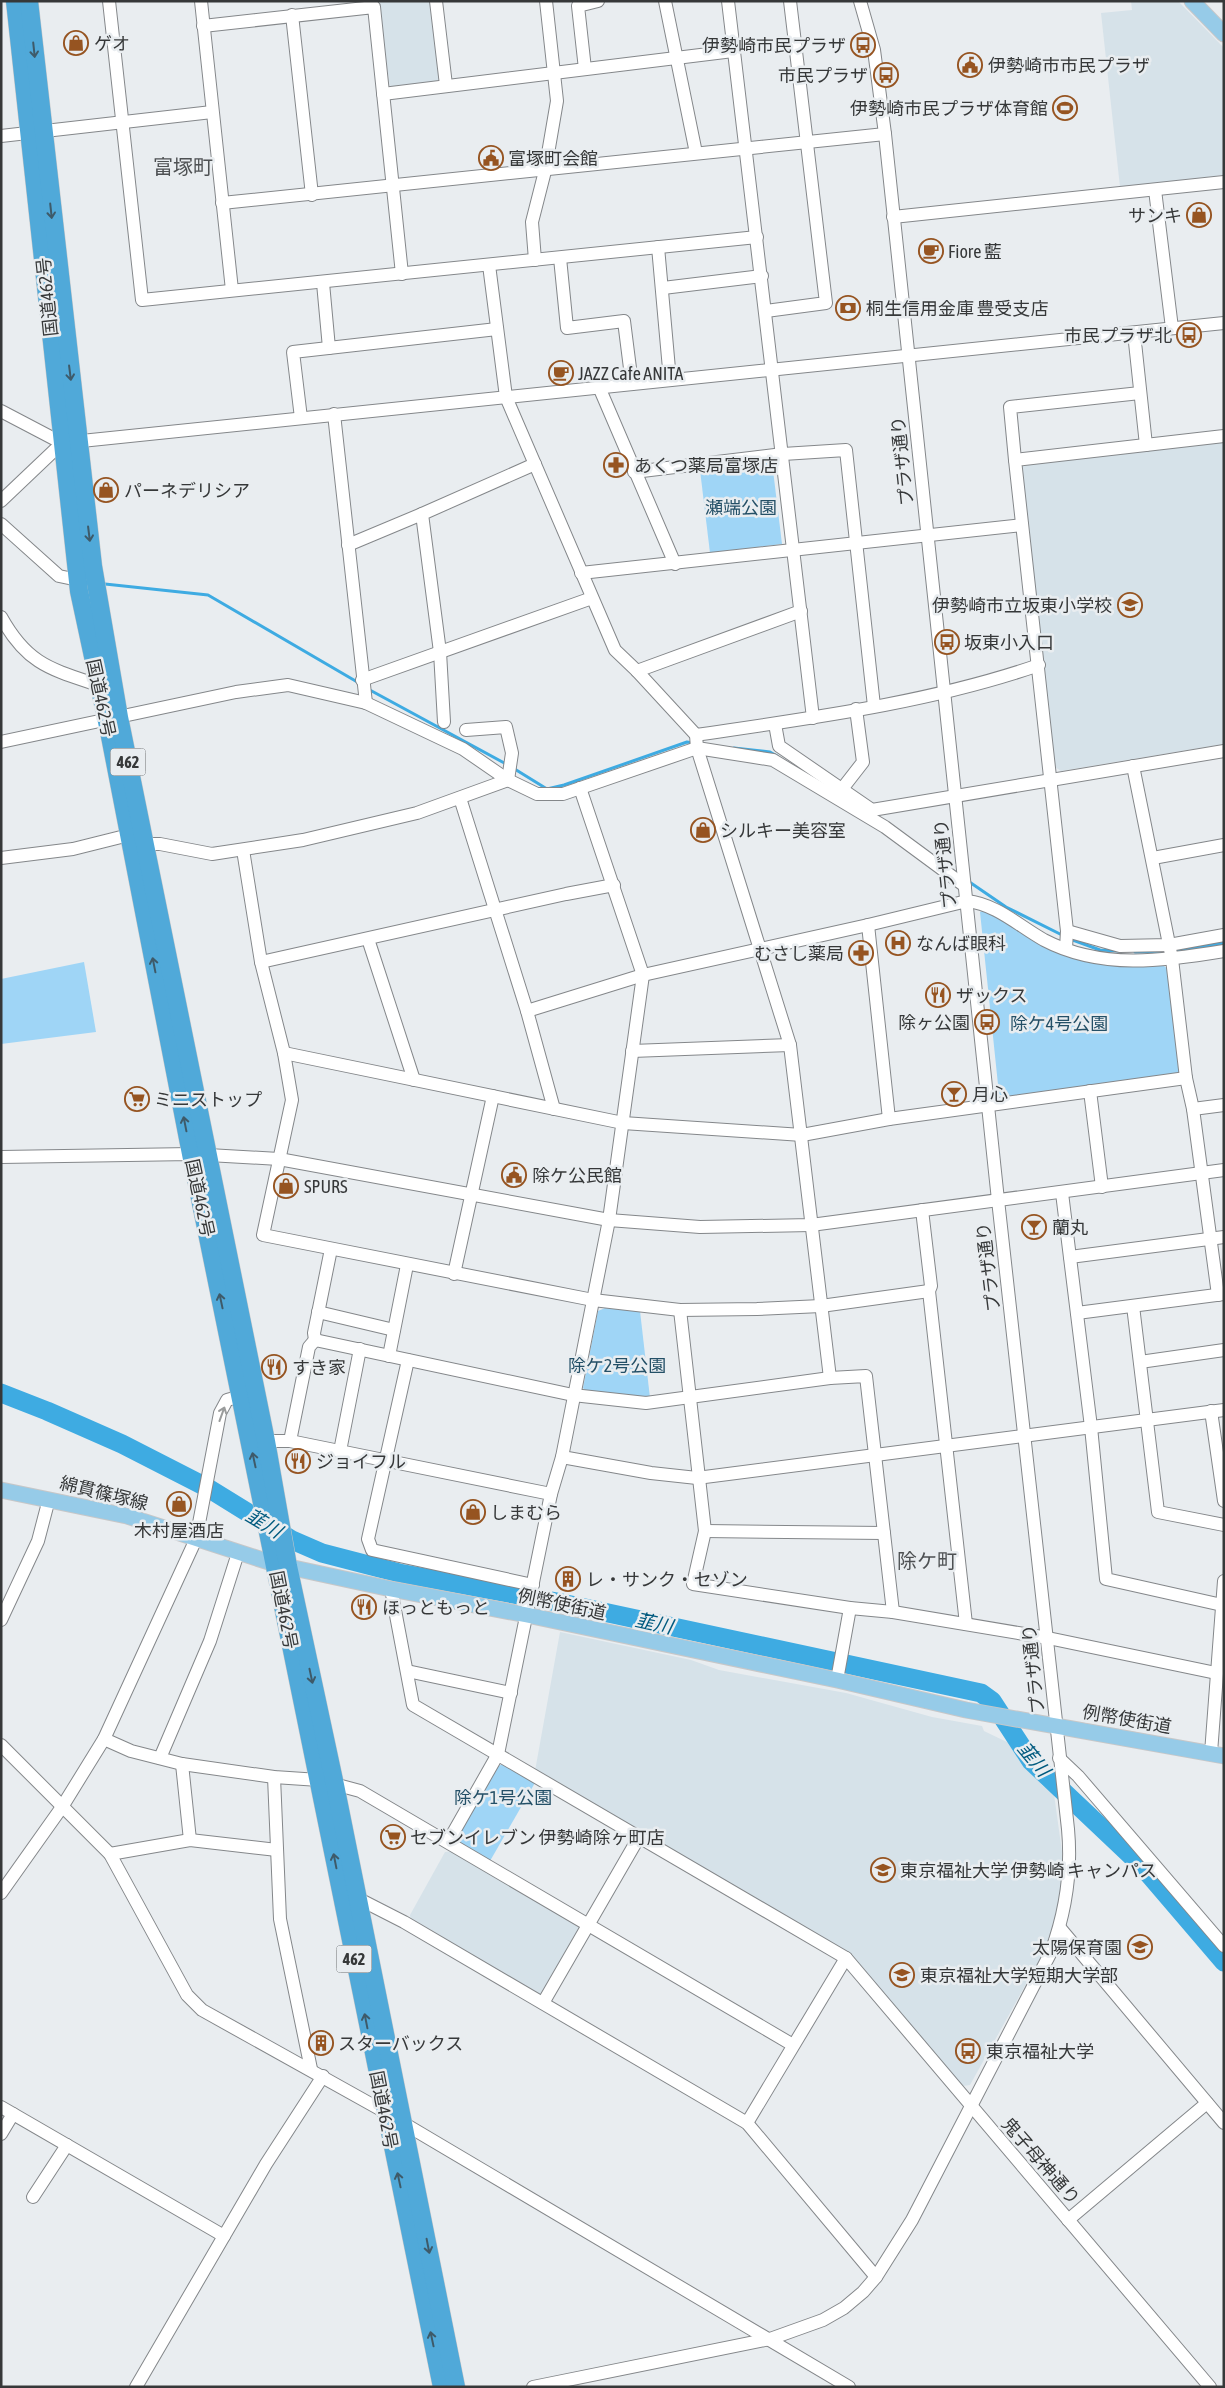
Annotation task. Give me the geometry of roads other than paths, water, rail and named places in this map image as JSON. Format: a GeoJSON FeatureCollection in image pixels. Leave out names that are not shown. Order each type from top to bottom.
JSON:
{"type":"FeatureCollection","features":[{"type":"Feature","properties":{"kind":"highway","name":"国道462号"},"geometry":{"type":"LineString","coordinates":[[15,1],[36,132],[70,442],[78,580],[98,685],[113,718],[145,844],[266,1441],[271,1511],[269,1532],[281,1565],[327,1782],[385,2112],[442,2387]]}},
{"type":"Feature","properties":{"kind":"highway","name":"国道462号"},"geometry":{"type":"LineString","coordinates":[[29,1],[36,132]]}},
{"type":"Feature","properties":{"kind":"highway","name":"国道462号"},"geometry":{"type":"LineString","coordinates":[[70,442],[93,566],[129,835],[191,1154],[241,1396],[271,1511],[284,1542],[281,1565]]}},
{"type":"Feature","properties":{"kind":"highway","name":"国道462号"},"geometry":{"type":"LineString","coordinates":[[327,1782],[357,1898],[456,2387]]}},
{"type":"Feature","properties":{"kind":"main road"},"geometry":{"type":"LineString","coordinates":[[1192,1],[1224,34]]}},
{"type":"Feature","properties":{"kind":"main road","name":"綿貫篠塚線"},"geometry":{"type":"LineString","coordinates":[[1,1490],[127,1516],[196,1539]]}},
{"type":"Feature","properties":{"kind":"main road","name":"例幣使街道"},"geometry":{"type":"LineString","coordinates":[[196,1539],[281,1565],[391,1589],[527,1615],[837,1680],[981,1713],[1056,1724],[1217,1754]]}},
{"type":"Feature","properties":{"kind":"street"},"geometry":{"type":"LineString","coordinates":[[109,1],[142,300],[757,237]]}},
{"type":"Feature","properties":{"kind":"street"},"geometry":{"type":"LineString","coordinates":[[201,1],[232,290]]}},
{"type":"Feature","properties":{"kind":"street"},"geometry":{"type":"LineString","coordinates":[[436,1],[446,85]]}},
{"type":"Feature","properties":{"kind":"street"},"geometry":{"type":"LineString","coordinates":[[535,260],[532,222],[545,171],[557,101],[546,1]]}},
{"type":"Feature","properties":{"kind":"street"},"geometry":{"type":"LineString","coordinates":[[585,69],[578,6],[598,1]]}},
{"type":"Feature","properties":{"kind":"street"},"geometry":{"type":"LineString","coordinates":[[665,1],[696,154]]}},
{"type":"Feature","properties":{"kind":"street"},"geometry":{"type":"LineString","coordinates":[[728,1],[747,147],[813,718]]}},
{"type":"Feature","properties":{"kind":"street"},"geometry":{"type":"LineString","coordinates":[[766,311],[826,303],[790,1]]}},
{"type":"Feature","properties":{"kind":"street","name":"プラザ通り"},"geometry":{"type":"LineString","coordinates":[[533,2387],[770,2339],[815,2324],[844,2308],[863,2292],[876,2277],[912,2220],[1051,1952],[1060,1928],[1068,1896],[1070,1870],[1048,1638],[998,1200],[885,134],[874,50],[860,1]]}},
{"type":"Feature","properties":{"kind":"street"},"geometry":{"type":"LineString","coordinates":[[203,26],[374,7],[402,274]]}},
{"type":"Feature","properties":{"kind":"street"},"geometry":{"type":"LineString","coordinates":[[292,15],[312,195]]}},
{"type":"Feature","properties":{"kind":"street"},"geometry":{"type":"LineString","coordinates":[[383,94],[733,51]]}},
{"type":"Feature","properties":{"kind":"street"},"geometry":{"type":"LineString","coordinates":[[1,136],[212,112]]}},
{"type":"Feature","properties":{"kind":"street"},"geometry":{"type":"LineString","coordinates":[[222,203],[392,187],[747,147],[885,134]]}},
{"type":"Feature","properties":{"kind":"street"},"geometry":{"type":"LineString","coordinates":[[893,216],[1224,182]]}},
{"type":"Feature","properties":{"kind":"street"},"geometry":{"type":"LineString","coordinates":[[1155,190],[1172,328]]}},
{"type":"Feature","properties":{"kind":"street"},"geometry":{"type":"LineString","coordinates":[[658,248],[670,380]]}},
{"type":"Feature","properties":{"kind":"street"},"geometry":{"type":"LineString","coordinates":[[560,258],[567,328],[624,321],[632,384]]}},
{"type":"Feature","properties":{"kind":"street"},"geometry":{"type":"LineString","coordinates":[[489,265],[506,397],[615,650],[637,671],[697,741],[762,949],[790,1045],[830,1378]]}},
{"type":"Feature","properties":{"kind":"street"},"geometry":{"type":"LineString","coordinates":[[662,288],[762,276]]}},
{"type":"Feature","properties":{"kind":"street"},"geometry":{"type":"LineString","coordinates":[[324,282],[329,348]]}},
{"type":"Feature","properties":{"kind":"street"},"geometry":{"type":"LineString","coordinates":[[1,411],[70,442],[1224,323]]}},
{"type":"Feature","properties":{"kind":"street"},"geometry":{"type":"LineString","coordinates":[[301,418],[293,352],[497,329]]}},
{"type":"Feature","properties":{"kind":"street"},"geometry":{"type":"LineString","coordinates":[[1134,333],[1146,445]]}},
{"type":"Feature","properties":{"kind":"street"},"geometry":{"type":"LineString","coordinates":[[599,387],[675,564]]}},
{"type":"Feature","properties":{"kind":"street"},"geometry":{"type":"LineString","coordinates":[[1066,948],[1067,930],[1010,407],[1140,393]]}},
{"type":"Feature","properties":{"kind":"street"},"geometry":{"type":"LineString","coordinates":[[334,414],[366,703]]}},
{"type":"Feature","properties":{"kind":"street"},"geometry":{"type":"LineString","coordinates":[[1015,460],[1224,436]]}},
{"type":"Feature","properties":{"kind":"street"},"geometry":{"type":"LineString","coordinates":[[1,501],[70,442]]}},
{"type":"Feature","properties":{"kind":"street"},"geometry":{"type":"LineString","coordinates":[[634,472],[783,454],[846,450],[874,706]]}},
{"type":"Feature","properties":{"kind":"street"},"geometry":{"type":"LineString","coordinates":[[348,544],[422,514],[534,464]]}},
{"type":"Feature","properties":{"kind":"street"},"geometry":{"type":"LineString","coordinates":[[422,514],[440,652],[444,722]]}},
{"type":"Feature","properties":{"kind":"street"},"geometry":{"type":"LineString","coordinates":[[1,524],[59,576],[78,580]]}},
{"type":"Feature","properties":{"kind":"street"},"geometry":{"type":"LineString","coordinates":[[581,573],[1022,525]]}},
{"type":"Feature","properties":{"kind":"street"},"geometry":{"type":"LineString","coordinates":[[362,680],[592,598]]}},
{"type":"Feature","properties":{"kind":"street"},"geometry":{"type":"LineString","coordinates":[[637,671],[801,610]]}},
{"type":"Feature","properties":{"kind":"street"},"geometry":{"type":"LineString","coordinates":[[1,617],[24,650],[36,660],[61,673],[98,685]]}},
{"type":"Feature","properties":{"kind":"street"},"geometry":{"type":"LineString","coordinates":[[1,742],[236,692],[288,685],[366,703],[463,749],[508,780],[537,794],[563,794],[697,741],[943,692],[992,681],[1039,665]]}},
{"type":"Feature","properties":{"kind":"street"},"geometry":{"type":"LineString","coordinates":[[842,789],[863,762],[856,709]]}},
{"type":"Feature","properties":{"kind":"street"},"geometry":{"type":"LineString","coordinates":[[775,724],[778,746],[872,810],[1224,751]]}},
{"type":"Feature","properties":{"kind":"street"},"geometry":{"type":"LineString","coordinates":[[466,730],[506,727],[512,753],[508,780]]}},
{"type":"Feature","properties":{"kind":"street"},"geometry":{"type":"LineString","coordinates":[[697,741],[773,760],[885,827],[965,886]]}},
{"type":"Feature","properties":{"kind":"street"},"geometry":{"type":"LineString","coordinates":[[1077,1313],[1221,1295],[1210,1239],[1193,1109],[1186,1078],[1172,959],[1133,766]]}},
{"type":"Feature","properties":{"kind":"street"},"geometry":{"type":"LineString","coordinates":[[145,844],[160,844],[212,854],[303,840],[408,815],[508,780]]}},
{"type":"Feature","properties":{"kind":"street"},"geometry":{"type":"LineString","coordinates":[[448,1842],[498,1754],[551,1494],[562,1457],[609,1220],[643,975],[580,788]]}},
{"type":"Feature","properties":{"kind":"street"},"geometry":{"type":"LineString","coordinates":[[460,798],[527,1011],[554,1109]]}},
{"type":"Feature","properties":{"kind":"street"},"geometry":{"type":"LineString","coordinates":[[1,858],[73,849],[129,835]]}},
{"type":"Feature","properties":{"kind":"street"},"geometry":{"type":"LineString","coordinates":[[1153,858],[1224,846]]}},
{"type":"Feature","properties":{"kind":"street"},"geometry":{"type":"LineString","coordinates":[[243,850],[261,962],[284,1053],[292,1100],[263,1236],[593,1300],[680,1310],[821,1306],[929,1291]]}},
{"type":"Feature","properties":{"kind":"street"},"geometry":{"type":"LineString","coordinates":[[261,962],[614,886]]}},
{"type":"Feature","properties":{"kind":"street"},"geometry":{"type":"LineString","coordinates":[[527,1011],[643,975],[967,901],[982,902],[1046,941],[1097,959],[1121,961],[1172,959],[1224,951]]}},
{"type":"Feature","properties":{"kind":"street"},"geometry":{"type":"LineString","coordinates":[[868,925],[889,1119]]}},
{"type":"Feature","properties":{"kind":"street"},"geometry":{"type":"LineString","coordinates":[[1067,930],[1120,946],[1169,945],[1224,935]]}},
{"type":"Feature","properties":{"kind":"street"},"geometry":{"type":"LineString","coordinates":[[368,939],[414,1080]]}},
{"type":"Feature","properties":{"kind":"street"},"geometry":{"type":"LineString","coordinates":[[632,1051],[790,1045]]}},
{"type":"Feature","properties":{"kind":"street"},"geometry":{"type":"LineString","coordinates":[[284,1053],[623,1123],[802,1135],[889,1119],[1186,1078]]}},
{"type":"Feature","properties":{"kind":"street"},"geometry":{"type":"LineString","coordinates":[[1090,1091],[1102,1187]]}},
{"type":"Feature","properties":{"kind":"street"},"geometry":{"type":"LineString","coordinates":[[454,1274],[493,1096]]}},
{"type":"Feature","properties":{"kind":"street"},"geometry":{"type":"LineString","coordinates":[[1193,1109],[1224,1105]]}},
{"type":"Feature","properties":{"kind":"street"},"geometry":{"type":"LineString","coordinates":[[1,1157],[191,1154],[208,1157],[279,1159],[609,1220],[700,1228],[812,1225],[1224,1170]]}},
{"type":"Feature","properties":{"kind":"street"},"geometry":{"type":"LineString","coordinates":[[1062,1193],[1091,1427],[1106,1579],[1222,1605]]}},
{"type":"Feature","properties":{"kind":"street"},"geometry":{"type":"LineString","coordinates":[[922,1210],[931,1286],[929,1291],[966,1624]]}},
{"type":"Feature","properties":{"kind":"street"},"geometry":{"type":"LineString","coordinates":[[1070,1257],[1224,1237]]}},
{"type":"Feature","properties":{"kind":"street"},"geometry":{"type":"LineString","coordinates":[[290,1440],[309,1347],[315,1340],[318,1312],[331,1249]]}},
{"type":"Feature","properties":{"kind":"street"},"geometry":{"type":"LineString","coordinates":[[389,1356],[407,1265]]}},
{"type":"Feature","properties":{"kind":"street"},"geometry":{"type":"LineString","coordinates":[[1133,1306],[1158,1512],[1224,1525]]}},
{"type":"Feature","properties":{"kind":"street"},"geometry":{"type":"LineString","coordinates":[[680,1310],[697,1478],[705,1531],[693,1584],[966,1624],[1048,1638],[1216,1673]]}},
{"type":"Feature","properties":{"kind":"street"},"geometry":{"type":"LineString","coordinates":[[318,1312],[394,1330]]}},
{"type":"Feature","properties":{"kind":"street"},"geometry":{"type":"LineString","coordinates":[[315,1340],[574,1395],[646,1403],[830,1378],[866,1376],[893,1612]]}},
{"type":"Feature","properties":{"kind":"street"},"geometry":{"type":"LineString","coordinates":[[340,1451],[360,1349]]}},
{"type":"Feature","properties":{"kind":"street"},"geometry":{"type":"LineString","coordinates":[[1140,1362],[1224,1350]]}},
{"type":"Feature","properties":{"kind":"street"},"geometry":{"type":"LineString","coordinates":[[408,1360],[368,1539],[372,1550],[533,1585]]}},
{"type":"Feature","properties":{"kind":"street"},"geometry":{"type":"LineString","coordinates":[[1,1892],[62,1808],[104,1739],[196,1539],[206,1476],[220,1413],[227,1400],[241,1396]]}},
{"type":"Feature","properties":{"kind":"street"},"geometry":{"type":"LineString","coordinates":[[562,1457],[651,1473],[697,1478],[1218,1411],[1224,1501]]}},
{"type":"Feature","properties":{"kind":"street"},"geometry":{"type":"LineString","coordinates":[[266,1441],[290,1440],[551,1494]]}},
{"type":"Feature","properties":{"kind":"street"},"geometry":{"type":"LineString","coordinates":[[1,1620],[38,1541],[49,1499]]}},
{"type":"Feature","properties":{"kind":"street"},"geometry":{"type":"LineString","coordinates":[[705,1531],[884,1533]]}},
{"type":"Feature","properties":{"kind":"street"},"geometry":{"type":"LineString","coordinates":[[160,1758],[210,1640],[238,1553]]}},
{"type":"Feature","properties":{"kind":"street"},"geometry":{"type":"LineString","coordinates":[[1217,1754],[1216,1673],[1221,1638],[1224,1581]]}},
{"type":"Feature","properties":{"kind":"street","name":"鬼子母神通り"},"geometry":{"type":"LineString","coordinates":[[391,1589],[414,1705],[846,1958],[1210,2387]]}},
{"type":"Feature","properties":{"kind":"street"},"geometry":{"type":"LineString","coordinates":[[837,1680],[850,1608]]}},
{"type":"Feature","properties":{"kind":"street"},"geometry":{"type":"LineString","coordinates":[[407,1672],[511,1693]]}},
{"type":"Feature","properties":{"kind":"street"},"geometry":{"type":"LineString","coordinates":[[104,1739],[131,1751],[182,1764],[274,1777],[327,1782],[360,1791],[793,2045]]}},
{"type":"Feature","properties":{"kind":"street"},"geometry":{"type":"LineString","coordinates":[[1,1744],[62,1808],[110,1854],[187,1995],[202,2010],[311,2069],[385,2112]]}},
{"type":"Feature","properties":{"kind":"street"},"geometry":{"type":"LineString","coordinates":[[1059,1758],[1078,1776],[1224,1946]]}},
{"type":"Feature","properties":{"kind":"street"},"geometry":{"type":"LineString","coordinates":[[182,1764],[190,1840]]}},
{"type":"Feature","properties":{"kind":"street"},"geometry":{"type":"LineString","coordinates":[[274,1777],[280,1920],[311,2069]]}},
{"type":"Feature","properties":{"kind":"street"},"geometry":{"type":"LineString","coordinates":[[543,2003],[639,1837]]}},
{"type":"Feature","properties":{"kind":"street"},"geometry":{"type":"LineString","coordinates":[[110,1854],[190,1840],[277,1850]]}},
{"type":"Feature","properties":{"kind":"street"},"geometry":{"type":"LineString","coordinates":[[357,1898],[404,1922],[747,2123],[876,2277]]}},
{"type":"Feature","properties":{"kind":"street"},"geometry":{"type":"LineString","coordinates":[[1060,1928],[1224,2123]]}},
{"type":"Feature","properties":{"kind":"street"},"geometry":{"type":"LineString","coordinates":[[747,2123],[846,1958]]}},
{"type":"Feature","properties":{"kind":"street"},"geometry":{"type":"LineString","coordinates":[[136,2387],[266,2164],[323,2076]]}},
{"type":"Feature","properties":{"kind":"street"},"geometry":{"type":"LineString","coordinates":[[1068,2220],[1207,2104]]}},
{"type":"Feature","properties":{"kind":"street"},"geometry":{"type":"LineString","coordinates":[[1,2107],[224,2236]]}},
{"type":"Feature","properties":{"kind":"street"},"geometry":{"type":"LineString","coordinates":[[1,2134],[13,2114]]}},
{"type":"Feature","properties":{"kind":"street"},"geometry":{"type":"LineString","coordinates":[[403,2123],[849,2387]]}},
{"type":"Feature","properties":{"kind":"street"},"geometry":{"type":"LineString","coordinates":[[34,2197],[67,2145]]}},
{"type":"Feature","properties":{"kind":"waterway"},"geometry":{"type":"LineString","coordinates":[[105,584],[208,595],[359,683]]}},
{"type":"Feature","properties":{"kind":"waterway"},"geometry":{"type":"LineString","coordinates":[[368,689],[508,765]]}},
{"type":"Feature","properties":{"kind":"waterway"},"geometry":{"type":"LineString","coordinates":[[513,768],[547,789],[564,785],[687,742],[693,743]]}},
{"type":"Feature","properties":{"kind":"waterway"},"geometry":{"type":"LineString","coordinates":[[734,748],[770,752],[777,756]]}},
{"type":"Feature","properties":{"kind":"waterway"},"geometry":{"type":"LineString","coordinates":[[968,881],[1006,907],[1064,936]]}},
{"type":"Feature","properties":{"kind":"waterway"},"geometry":{"type":"LineString","coordinates":[[1070,939],[1100,950],[1119,951]]}},
{"type":"Feature","properties":{"kind":"waterway"},"geometry":{"type":"LineString","coordinates":[[1173,951],[1224,943]]}},
{"type":"Feature","properties":{"kind":"waterway"},"geometry":{"type":"LineString","coordinates":[[1135,952],[1166,951]]}},
{"type":"Feature","properties":{"kind":"waterway","name":"韮川"},"geometry":{"type":"LineString","coordinates":[[1,1393],[122,1444],[208,1488],[292,1540],[322,1553],[399,1573],[557,1602],[981,1693],[992,1701],[1031,1761],[1141,1865],[1224,1962]]}},
{"type":"Feature","properties":{"kind":"place","name":"ゲオ"},"geometry":{"type":"Point","coordinates":[76,43]}},
{"type":"Feature","properties":{"kind":"place","name":"伊勢崎市民プラザ"},"geometry":{"type":"Point","coordinates":[863,45]}},
{"type":"Feature","properties":{"kind":"place","name":"伊勢崎市市民プラザ"},"geometry":{"type":"Point","coordinates":[970,65]}},
{"type":"Feature","properties":{"kind":"place","name":"市民プラザ"},"geometry":{"type":"Point","coordinates":[886,75]}},
{"type":"Feature","properties":{"kind":"place","name":"伊勢崎市民プラザ体育館"},"geometry":{"type":"Point","coordinates":[1065,108]}},
{"type":"Feature","properties":{"kind":"place","name":"富塚町会館"},"geometry":{"type":"Point","coordinates":[491,158]}},
{"type":"Feature","properties":{"kind":"place","name":"サンキ"},"geometry":{"type":"Point","coordinates":[1199,215]}},
{"type":"Feature","properties":{"kind":"place","name":"Fiore 藍"},"geometry":{"type":"Point","coordinates":[931,251]}},
{"type":"Feature","properties":{"kind":"place","name":"桐生信用金庫 豊受支店"},"geometry":{"type":"Point","coordinates":[848,308]}},
{"type":"Feature","properties":{"kind":"place","name":"市民プラザ北"},"geometry":{"type":"Point","coordinates":[1189,335]}},
{"type":"Feature","properties":{"kind":"place","name":"JAZZ Cafe ANITA"},"geometry":{"type":"Point","coordinates":[561,373]}},
{"type":"Feature","properties":{"kind":"place","name":"あくつ薬局富塚店"},"geometry":{"type":"Point","coordinates":[616,465]}},
{"type":"Feature","properties":{"kind":"place","name":"パーネデリシア"},"geometry":{"type":"Point","coordinates":[106,490]}},
{"type":"Feature","properties":{"kind":"place","name":"伊勢崎市立坂東小学校"},"geometry":{"type":"Point","coordinates":[1130,605]}},
{"type":"Feature","properties":{"kind":"place","name":"坂東小入口"},"geometry":{"type":"Point","coordinates":[947,642]}},
{"type":"Feature","properties":{"kind":"place","name":"シルキー美容室"},"geometry":{"type":"Point","coordinates":[703,830]}},
{"type":"Feature","properties":{"kind":"place","name":"なんば眼科"},"geometry":{"type":"Point","coordinates":[898,943]}},
{"type":"Feature","properties":{"kind":"place","name":"むさし薬局"},"geometry":{"type":"Point","coordinates":[861,953]}},
{"type":"Feature","properties":{"kind":"place","name":"ザックス"},"geometry":{"type":"Point","coordinates":[938,995]}},
{"type":"Feature","properties":{"kind":"place","name":"除ヶ公園"},"geometry":{"type":"Point","coordinates":[987,1022]}},
{"type":"Feature","properties":{"kind":"place","name":"月心"},"geometry":{"type":"Point","coordinates":[954,1094]}},
{"type":"Feature","properties":{"kind":"place","name":"ミニストップ"},"geometry":{"type":"Point","coordinates":[137,1099]}},
{"type":"Feature","properties":{"kind":"place","name":"除ケ公民館"},"geometry":{"type":"Point","coordinates":[514,1175]}},
{"type":"Feature","properties":{"kind":"place","name":"SPURS"},"geometry":{"type":"Point","coordinates":[286,1186]}},
{"type":"Feature","properties":{"kind":"place","name":"蘭丸"},"geometry":{"type":"Point","coordinates":[1034,1227]}},
{"type":"Feature","properties":{"kind":"place","name":"すき家"},"geometry":{"type":"Point","coordinates":[274,1367]}},
{"type":"Feature","properties":{"kind":"place","name":"ジョイフル"},"geometry":{"type":"Point","coordinates":[298,1461]}},
{"type":"Feature","properties":{"kind":"place","name":"木村屋酒店"},"geometry":{"type":"Point","coordinates":[179,1504]}},
{"type":"Feature","properties":{"kind":"place","name":"しまむら"},"geometry":{"type":"Point","coordinates":[473,1512]}},
{"type":"Feature","properties":{"kind":"place","name":"レ・サンク・セゾン"},"geometry":{"type":"Point","coordinates":[568,1579]}},
{"type":"Feature","properties":{"kind":"place","name":"ほっともっと"},"geometry":{"type":"Point","coordinates":[364,1607]}},
{"type":"Feature","properties":{"kind":"place","name":"セブンイレブン 伊勢崎除ヶ町店"},"geometry":{"type":"Point","coordinates":[393,1837]}},
{"type":"Feature","properties":{"kind":"place","name":"東京福祉大学 伊勢崎 キャンパス"},"geometry":{"type":"Point","coordinates":[883,1870]}},
{"type":"Feature","properties":{"kind":"place","name":"太陽保育園"},"geometry":{"type":"Point","coordinates":[1140,1947]}},
{"type":"Feature","properties":{"kind":"place","name":"東京福祉大学短期大学部"},"geometry":{"type":"Point","coordinates":[902,1975]}},
{"type":"Feature","properties":{"kind":"place","name":"スターバックス"},"geometry":{"type":"Point","coordinates":[321,2043]}},
{"type":"Feature","properties":{"kind":"place","name":"東京福祉大学"},"geometry":{"type":"Point","coordinates":[968,2051]}},
{"type":"Feature","properties":{"kind":"district","name":"富塚町"},"geometry":{"type":"Point","coordinates":[183,166]}},
{"type":"Feature","properties":{"kind":"district","name":"除ケ町"},"geometry":{"type":"Point","coordinates":[927,1560]}},
{"type":"Feature","properties":{"kind":"park label","name":"瀬端公園"},"geometry":{"type":"Point","coordinates":[741,507]}},
{"type":"Feature","properties":{"kind":"park label","name":"除ケ4号公園"},"geometry":{"type":"Point","coordinates":[1059,1023]}},
{"type":"Feature","properties":{"kind":"park label","name":"除ケ2号公園"},"geometry":{"type":"Point","coordinates":[617,1365]}},
{"type":"Feature","properties":{"kind":"park label","name":"除ケ1号公園"},"geometry":{"type":"Point","coordinates":[503,1797]}}]}
